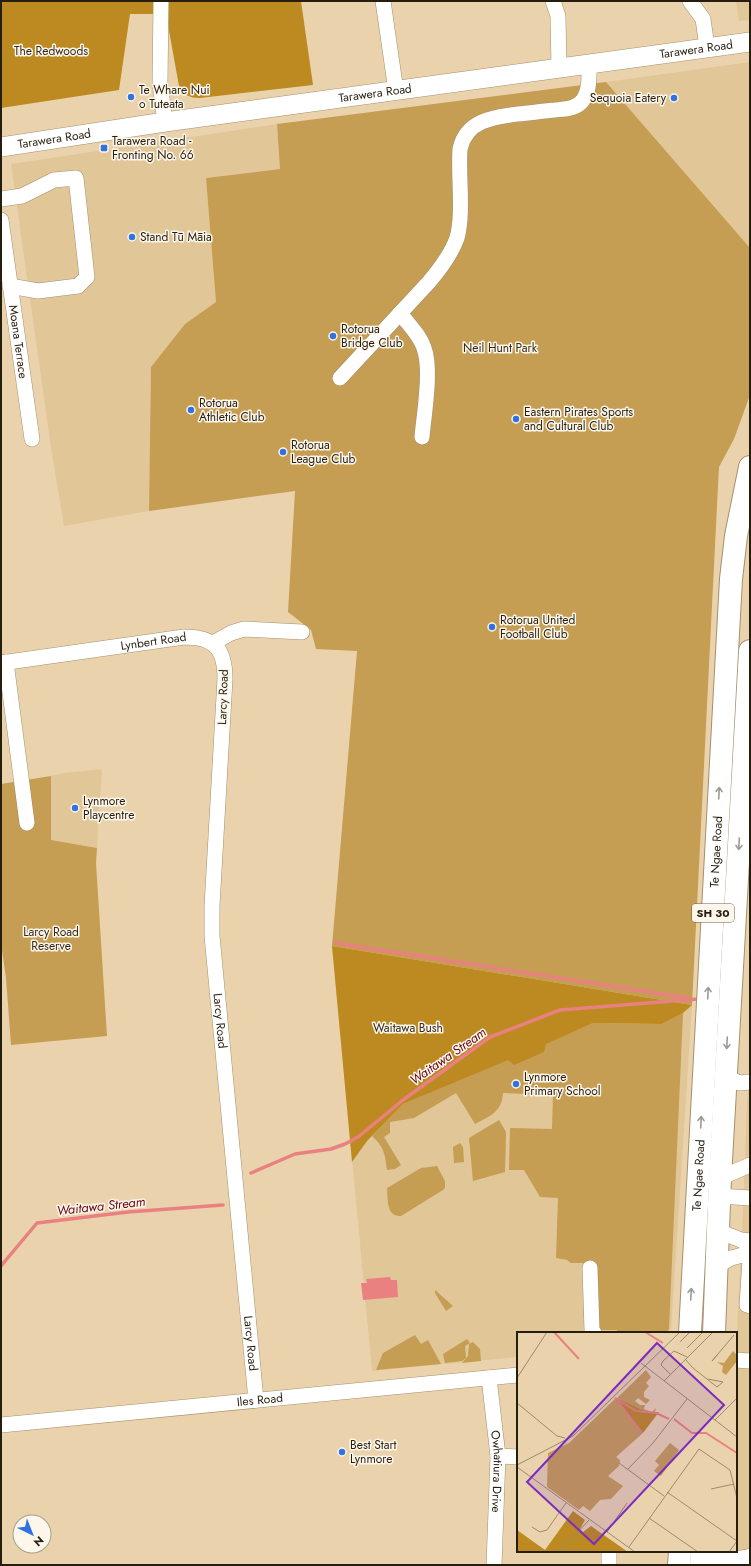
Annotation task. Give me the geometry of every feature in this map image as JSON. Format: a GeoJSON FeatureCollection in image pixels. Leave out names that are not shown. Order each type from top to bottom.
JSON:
{"type":"FeatureCollection","features":[{"type":"Feature","properties":{"kind":"highway","name":"Te Ngae Road"},"geometry":{"type":"LineString","coordinates":[[690,1332],[731,579],[736,536],[750,467]]}},
{"type":"Feature","properties":{"kind":"highway","name":"Te Ngae Road"},"geometry":{"type":"LineString","coordinates":[[714,1332],[725,1076],[750,651]]}},
{"type":"Feature","properties":{"kind":"highway"},"geometry":{"type":"LineString","coordinates":[[680,1552],[680,1565]]}},
{"type":"Feature","properties":{"kind":"main road","name":"Tarawera Road"},"geometry":{"type":"LineString","coordinates":[[1,147],[165,122],[750,42]]}},
{"type":"Feature","properties":{"kind":"street"},"geometry":{"type":"LineString","coordinates":[[161,1],[160,84],[165,122]]}},
{"type":"Feature","properties":{"kind":"street"},"geometry":{"type":"LineString","coordinates":[[383,1],[396,91]]}},
{"type":"Feature","properties":{"kind":"street"},"geometry":{"type":"LineString","coordinates":[[553,1],[558,16],[559,69]]}},
{"type":"Feature","properties":{"kind":"street"},"geometry":{"type":"LineString","coordinates":[[690,1],[703,19],[707,47]]}},
{"type":"Feature","properties":{"kind":"street"},"geometry":{"type":"LineString","coordinates":[[340,378],[441,268],[455,243],[459,224],[460,149],[463,140],[469,131],[476,124],[490,118],[566,109],[575,106],[581,102],[586,94],[589,84],[589,65]]}},
{"type":"Feature","properties":{"kind":"street"},"geometry":{"type":"LineString","coordinates":[[1,199],[22,196],[54,180],[76,178],[87,277],[78,286],[38,291],[10,286]]}},
{"type":"Feature","properties":{"kind":"street","name":"Moana Terrace"},"geometry":{"type":"LineString","coordinates":[[1,220],[32,439]]}},
{"type":"Feature","properties":{"kind":"street"},"geometry":{"type":"LineString","coordinates":[[400,314],[415,331],[424,348],[428,366],[422,437]]}},
{"type":"Feature","properties":{"kind":"street"},"geometry":{"type":"LineString","coordinates":[[213,643],[226,635],[244,629],[302,632]]}},
{"type":"Feature","properties":{"kind":"street","name":"Lynbert Road"},"geometry":{"type":"LineString","coordinates":[[4,662],[184,637],[198,637],[213,643]]}},
{"type":"Feature","properties":{"kind":"street","name":"Larcy Road"},"geometry":{"type":"LineString","coordinates":[[213,643],[222,654],[225,674],[212,906],[212,936],[256,1400]]}},
{"type":"Feature","properties":{"kind":"street"},"geometry":{"type":"LineString","coordinates":[[4,662],[27,823]]}},
{"type":"Feature","properties":{"kind":"street"},"geometry":{"type":"LineString","coordinates":[[725,1076],[739,1083],[750,1082]]}},
{"type":"Feature","properties":{"kind":"street"},"geometry":{"type":"LineString","coordinates":[[720,1187],[750,1165]]}},
{"type":"Feature","properties":{"kind":"street"},"geometry":{"type":"LineString","coordinates":[[720,1187],[750,1198]]}},
{"type":"Feature","properties":{"kind":"street"},"geometry":{"type":"LineString","coordinates":[[718,1231],[741,1240],[750,1241]]}},
{"type":"Feature","properties":{"kind":"street"},"geometry":{"type":"LineString","coordinates":[[716,1266],[731,1258],[743,1255],[750,1246]]}},
{"type":"Feature","properties":{"kind":"street"},"geometry":{"type":"LineString","coordinates":[[750,1259],[747,1305],[750,1306]]}},
{"type":"Feature","properties":{"kind":"street"},"geometry":{"type":"LineString","coordinates":[[590,1268],[592,1330],[593,1332]]}},
{"type":"Feature","properties":{"kind":"street"},"geometry":{"type":"LineString","coordinates":[[737,1360],[750,1361]]}},
{"type":"Feature","properties":{"kind":"street","name":"Iles Road"},"geometry":{"type":"LineString","coordinates":[[1,1425],[517,1375]]}},
{"type":"Feature","properties":{"kind":"street","name":"Owhatiura Drive"},"geometry":{"type":"LineString","coordinates":[[489,1378],[498,1456],[494,1565]]}},
{"type":"Feature","properties":{"kind":"street"},"geometry":{"type":"LineString","coordinates":[[498,1456],[517,1457]]}},
{"type":"Feature","properties":{"kind":"street"},"geometry":{"type":"LineString","coordinates":[[609,1565],[610,1552]]}},
{"type":"Feature","properties":{"kind":"street"},"geometry":{"type":"LineString","coordinates":[[701,1558],[734,1559],[750,1556]]}},
{"type":"Feature","properties":{"kind":"shaded area"},"geometry":{"type":"Polygon","coordinates":[[[736,1],[750,1],[750,20],[739,21],[736,1]]]}},
{"type":"Feature","properties":{"kind":"shaded area"},"geometry":{"type":"Polygon","coordinates":[[[750,62],[750,248],[606,82],[750,62]]]}},
{"type":"Feature","properties":{"kind":"shaded area"},"geometry":{"type":"Polygon","coordinates":[[[277,124],[280,169],[206,178],[216,302],[185,324],[151,367],[149,511],[64,526],[51,448],[11,164],[277,124]]]}},
{"type":"Feature","properties":{"kind":"shaded area","name":"Lynmore Playcentre"},"geometry":{"type":"Polygon","coordinates":[[[102,769],[97,848],[50,840],[51,776],[64,773],[102,769]]]}},
{"type":"Feature","properties":{"kind":"shaded area","name":"Lynmore Primary School"},"geometry":{"type":"Polygon","coordinates":[[[332,946],[692,1005],[671,1330],[669,1332],[517,1332],[517,1357],[372,1371],[332,946]]]}},
{"type":"Feature","properties":{"kind":"shaded area"},"geometry":{"type":"Polygon","coordinates":[[[750,1073],[750,1565],[718,1565],[719,1552],[737,1552],[737,1332],[747,1102],[750,1073]]]}},
{"type":"Feature","properties":{"kind":"shaded area"},"geometry":{"type":"Polygon","coordinates":[[[390,1277],[391,1280],[397,1280],[398,1297],[363,1300],[361,1283],[367,1283],[366,1279],[390,1277]]]}},
{"type":"Feature","properties":{"kind":"green space","name":"The Redwoods"},"geometry":{"type":"Polygon","coordinates":[[[1,1],[301,1],[313,85],[200,98],[190,97],[183,92],[179,86],[166,14],[130,14],[119,90],[1,108],[1,1]]]}},
{"type":"Feature","properties":{"kind":"green space","name":"Neil Hunt Park"},"geometry":{"type":"Polygon","coordinates":[[[606,82],[750,248],[750,395],[734,439],[719,467],[692,1005],[332,946],[357,651],[316,649],[311,630],[288,612],[295,491],[149,511],[151,367],[185,324],[216,302],[206,178],[280,169],[277,124],[606,82]]]}},
{"type":"Feature","properties":{"kind":"green space","name":"Larcy Road Reserve"},"geometry":{"type":"Polygon","coordinates":[[[51,776],[51,840],[97,848],[96,863],[107,1036],[11,1045],[6,978],[1,943],[1,784],[51,776]]]}},
{"type":"Feature","properties":{"kind":"green space","name":"Waitawa Bush"},"geometry":{"type":"Polygon","coordinates":[[[332,946],[692,1005],[683,1013],[662,1024],[593,1023],[546,1044],[544,1052],[514,1065],[508,1060],[403,1104],[367,1141],[352,1162],[332,946]]]}},
{"type":"Feature","properties":{"kind":"green space"},"geometry":{"type":"Polygon","coordinates":[[[683,1013],[669,1329],[667,1332],[617,1332],[617,1330],[594,1330],[594,1263],[571,1263],[567,1260],[556,1258],[558,1198],[540,1197],[524,1170],[509,1170],[510,1128],[552,1129],[553,1095],[503,1093],[498,1109],[490,1116],[475,1124],[456,1093],[414,1118],[390,1122],[390,1133],[384,1137],[401,1165],[395,1169],[387,1170],[386,1159],[383,1151],[372,1136],[403,1104],[593,1023],[662,1024],[683,1013]]]}},
{"type":"Feature","properties":{"kind":"green space"},"geometry":{"type":"Polygon","coordinates":[[[499,1120],[506,1132],[505,1172],[473,1181],[469,1138],[499,1120]]]}},
{"type":"Feature","properties":{"kind":"green space"},"geometry":{"type":"Polygon","coordinates":[[[460,1143],[463,1147],[464,1162],[454,1163],[453,1147],[460,1143]]]}},
{"type":"Feature","properties":{"kind":"green space"},"geometry":{"type":"Polygon","coordinates":[[[437,1166],[445,1181],[445,1188],[401,1216],[396,1216],[393,1214],[390,1210],[388,1202],[387,1188],[421,1168],[437,1166]]]}},
{"type":"Feature","properties":{"kind":"green space"},"geometry":{"type":"Polygon","coordinates":[[[435,1290],[453,1306],[446,1311],[435,1293],[435,1290]]]}},
{"type":"Feature","properties":{"kind":"green space"},"geometry":{"type":"Polygon","coordinates":[[[415,1335],[421,1344],[428,1340],[441,1364],[376,1370],[383,1353],[415,1335]]]}},
{"type":"Feature","properties":{"kind":"green space"},"geometry":{"type":"Polygon","coordinates":[[[467,1339],[470,1343],[465,1346],[466,1358],[462,1361],[445,1363],[443,1354],[467,1339]]]}},
{"type":"Feature","properties":{"kind":"green space"},"geometry":{"type":"Polygon","coordinates":[[[473,1342],[480,1349],[481,1361],[462,1363],[468,1356],[469,1344],[473,1342]]]}},
{"type":"Feature","properties":{"kind":"waterway"},"geometry":{"type":"LineString","coordinates":[[335,943],[688,998]]}},
{"type":"Feature","properties":{"kind":"waterway","name":"Waitawa Stream"},"geometry":{"type":"LineString","coordinates":[[251,1173],[295,1154],[331,1149],[358,1137],[403,1100],[490,1037],[560,1010],[698,999]]}},
{"type":"Feature","properties":{"kind":"waterway","name":"Waitawa Stream"},"geometry":{"type":"LineString","coordinates":[[1,1266],[37,1223],[128,1212],[223,1205]]}},
{"type":"Feature","properties":{"kind":"place","name":"Te Whare Nui o Tuteata"},"geometry":{"type":"Point","coordinates":[131,97]}},
{"type":"Feature","properties":{"kind":"place","name":"Sequoia Eatery"},"geometry":{"type":"Point","coordinates":[674,98]}},
{"type":"Feature","properties":{"kind":"place","name":"Tarawera Road - Fronting No. 66"},"geometry":{"type":"Point","coordinates":[104,148]}},
{"type":"Feature","properties":{"kind":"place","name":"Stand Tū Māia"},"geometry":{"type":"Point","coordinates":[132,237]}},
{"type":"Feature","properties":{"kind":"place","name":"Rotorua Bridge Club"},"geometry":{"type":"Point","coordinates":[333,336]}},
{"type":"Feature","properties":{"kind":"place","name":"Rotorua Athletic Club"},"geometry":{"type":"Point","coordinates":[191,410]}},
{"type":"Feature","properties":{"kind":"place","name":"Eastern Pirates Sports and Cultural Club"},"geometry":{"type":"Point","coordinates":[516,419]}},
{"type":"Feature","properties":{"kind":"place","name":"Rotorua League Club"},"geometry":{"type":"Point","coordinates":[283,452]}},
{"type":"Feature","properties":{"kind":"place","name":"Rotorua United Football Club"},"geometry":{"type":"Point","coordinates":[492,627]}},
{"type":"Feature","properties":{"kind":"place","name":"Lynmore Playcentre"},"geometry":{"type":"Point","coordinates":[75,808]}},
{"type":"Feature","properties":{"kind":"place","name":"Lynmore Primary School"},"geometry":{"type":"Point","coordinates":[516,1084]}},
{"type":"Feature","properties":{"kind":"place","name":"Best Start Lynmore"},"geometry":{"type":"Point","coordinates":[342,1452]}}]}
